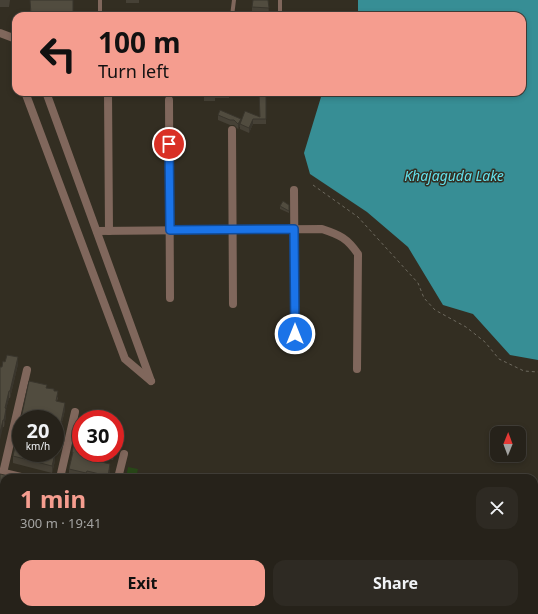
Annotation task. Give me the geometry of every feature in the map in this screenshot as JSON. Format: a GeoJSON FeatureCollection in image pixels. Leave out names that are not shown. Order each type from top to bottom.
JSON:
{"type":"FeatureCollection","features":[{"type":"Feature","properties":{"kind":"street"},"geometry":{"type":"LineString","coordinates":[[0,33],[12,38]]}},
{"type":"Feature","properties":{"kind":"street"},"geometry":{"type":"LineString","coordinates":[[26,96],[125,359],[151,381],[47,96]]}},
{"type":"Feature","properties":{"kind":"street"},"geometry":{"type":"LineString","coordinates":[[108,96],[109,231]]}},
{"type":"Feature","properties":{"kind":"street"},"geometry":{"type":"LineString","coordinates":[[169,100],[170,298]]}},
{"type":"Feature","properties":{"kind":"street"},"geometry":{"type":"LineString","coordinates":[[232,130],[233,304]]}},
{"type":"Feature","properties":{"kind":"street"},"geometry":{"type":"LineString","coordinates":[[294,190],[295,334]]}},
{"type":"Feature","properties":{"kind":"street"},"geometry":{"type":"LineString","coordinates":[[97,231],[322,229],[337,234],[351,243],[358,254],[357,369]]}},
{"type":"Feature","properties":{"kind":"street"},"geometry":{"type":"LineString","coordinates":[[1,472],[27,370]]}},
{"type":"Feature","properties":{"kind":"street"},"geometry":{"type":"LineString","coordinates":[[61,474],[72,425]]}},
{"type":"Feature","properties":{"kind":"street"},"geometry":{"type":"LineString","coordinates":[[119,474],[122,462]]}},
{"type":"Feature","properties":{"kind":"lane"},"geometry":{"type":"LineString","coordinates":[[100,0],[100,12]]}},
{"type":"Feature","properties":{"kind":"lane"},"geometry":{"type":"LineString","coordinates":[[232,12],[234,0]]}},
{"type":"Feature","properties":{"kind":"lane"},"geometry":{"type":"LineString","coordinates":[[280,0],[280,12]]}},
{"type":"Feature","properties":{"kind":"path"},"geometry":{"type":"LineString","coordinates":[[313,185],[358,217],[418,283],[424,298],[435,310],[466,327],[485,342],[499,359],[524,371],[538,372]]}},
{"type":"Feature","properties":{"kind":"green space"},"geometry":{"type":"Polygon","coordinates":[[[128,467],[138,469],[137,474],[127,474],[128,467]]]}},
{"type":"Feature","properties":{"kind":"water","name":"Khajaguda Lake"},"geometry":{"type":"Polygon","coordinates":[[[358,0],[538,0],[538,360],[510,355],[473,314],[443,305],[408,247],[367,212],[310,174],[304,153],[320,96],[526,96],[526,12],[358,12],[358,0]]]}},
{"type":"Feature","properties":{"kind":"building"},"geometry":{"type":"Polygon","coordinates":[[[30,0],[73,0],[73,12],[31,12],[30,0]]]}},
{"type":"Feature","properties":{"kind":"building"},"geometry":{"type":"Polygon","coordinates":[[[253,0],[268,0],[269,8],[252,7],[253,0]]]}},
{"type":"Feature","properties":{"kind":"building"},"geometry":{"type":"Polygon","coordinates":[[[259,96],[266,96],[266,119],[253,119],[249,128],[240,124],[245,111],[260,117],[259,96]]]}},
{"type":"Feature","properties":{"kind":"building"},"geometry":{"type":"Polygon","coordinates":[[[220,110],[241,119],[238,124],[234,120],[218,115],[220,110]]]}},
{"type":"Feature","properties":{"kind":"building"},"geometry":{"type":"Polygon","coordinates":[[[283,201],[289,205],[289,211],[280,206],[283,201]]]}},
{"type":"Feature","properties":{"kind":"building"},"geometry":{"type":"Polygon","coordinates":[[[7,355],[18,357],[0,433],[0,367],[2,367],[3,361],[5,362],[7,355]]]}},
{"type":"Feature","properties":{"kind":"building"},"geometry":{"type":"Polygon","coordinates":[[[29,381],[47,385],[46,388],[58,391],[56,401],[65,403],[64,410],[23,410],[29,381]]]}},
{"type":"Feature","properties":{"kind":"building"},"geometry":{"type":"Polygon","coordinates":[[[72,456],[72,462],[101,462],[110,464],[108,474],[100,474],[87,471],[86,473],[69,469],[72,456]]]}},
{"type":"Feature","properties":{"kind":"building"},"geometry":{"type":"Polygon","coordinates":[[[36,462],[53,462],[52,466],[36,462]]]}},
{"type":"Feature","properties":{"kind":"route"},"geometry":{"type":"LineString","coordinates":[[169,144],[170,230],[294,229],[295,334]]}}]}
